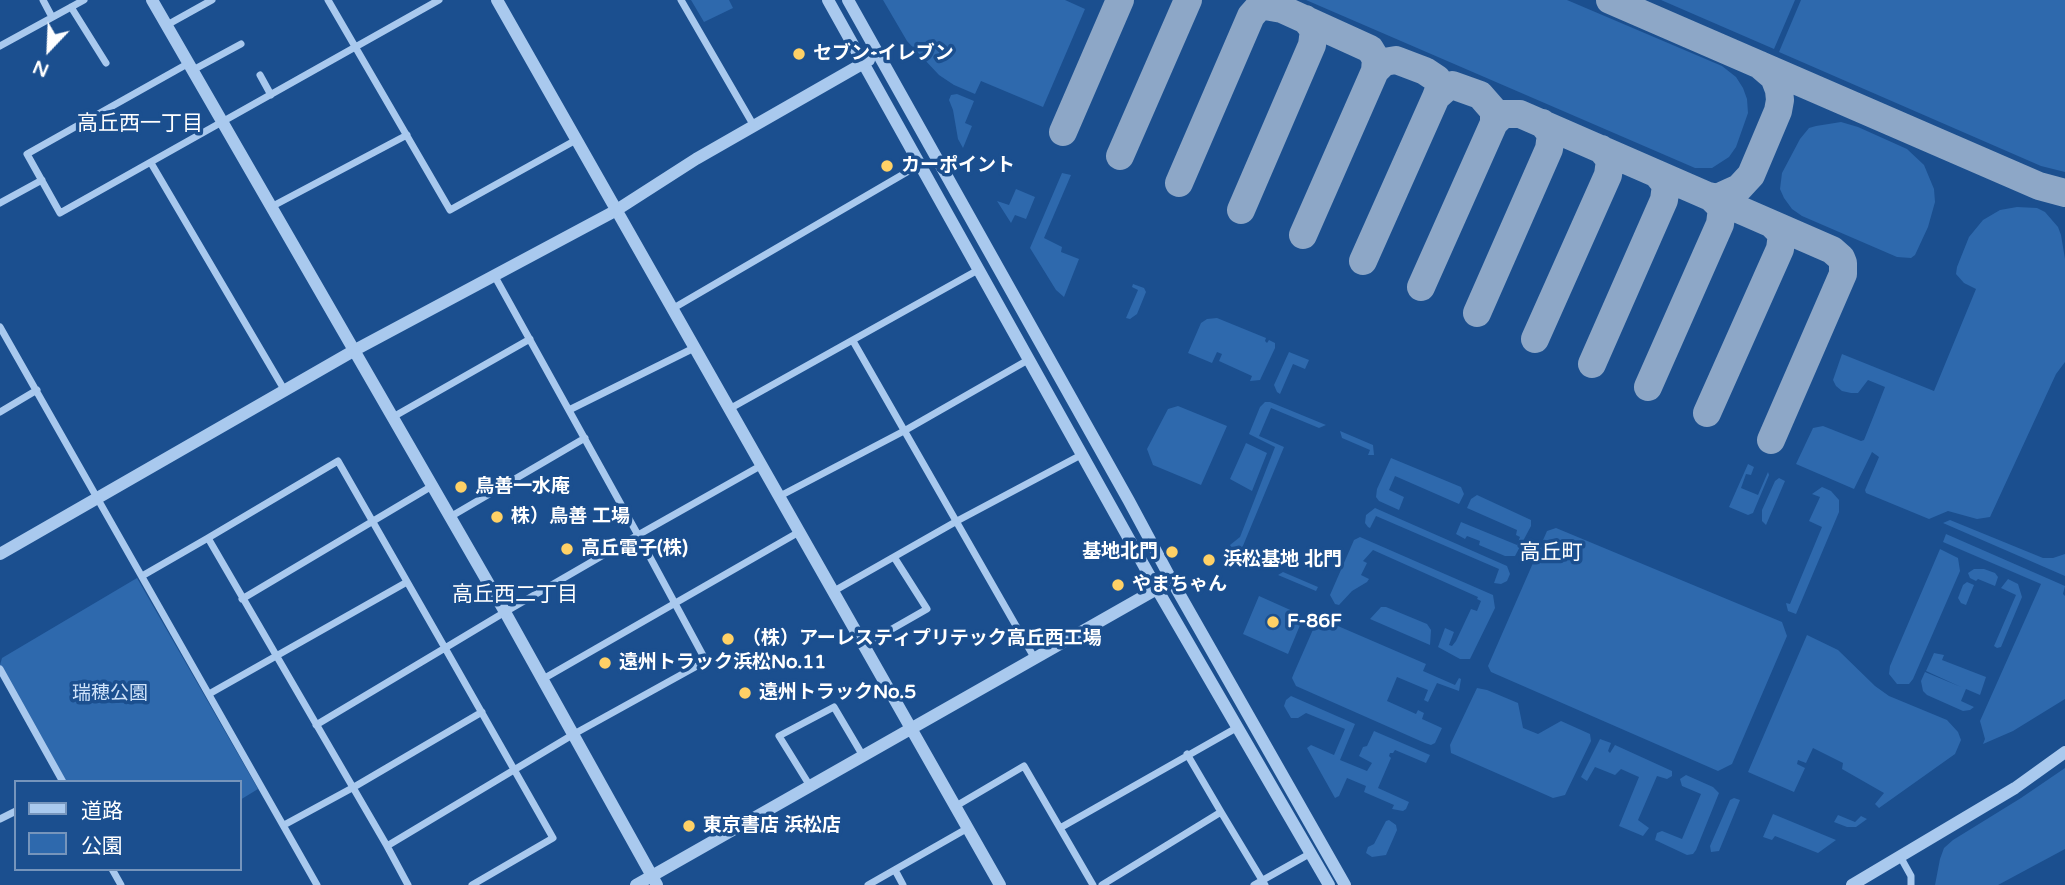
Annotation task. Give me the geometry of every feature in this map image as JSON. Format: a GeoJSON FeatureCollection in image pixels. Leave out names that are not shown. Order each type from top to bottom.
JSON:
{"type":"FeatureCollection","features":[{"type":"Feature","properties":{"kind":"street"},"geometry":{"type":"LineString","coordinates":[[43,0],[52,18]]}},
{"type":"Feature","properties":{"kind":"street"},"geometry":{"type":"LineString","coordinates":[[0,46],[84,0]]}},
{"type":"Feature","properties":{"kind":"street"},"geometry":{"type":"LineString","coordinates":[[152,0],[505,612],[655,880]]}},
{"type":"Feature","properties":{"kind":"street"},"geometry":{"type":"LineString","coordinates":[[167,25],[212,0]]}},
{"type":"Feature","properties":{"kind":"street"},"geometry":{"type":"LineString","coordinates":[[328,0],[450,210],[576,139]]}},
{"type":"Feature","properties":{"kind":"street"},"geometry":{"type":"LineString","coordinates":[[241,44],[191,67],[27,153],[60,213],[439,0]]}},
{"type":"Feature","properties":{"kind":"street"},"geometry":{"type":"LineString","coordinates":[[497,0],[1000,885]]}},
{"type":"Feature","properties":{"kind":"street"},"geometry":{"type":"LineString","coordinates":[[681,0],[754,126]]}},
{"type":"Feature","properties":{"kind":"street"},"geometry":{"type":"LineString","coordinates":[[828,0],[1081,455],[1329,885]]}},
{"type":"Feature","properties":{"kind":"street"},"geometry":{"type":"LineString","coordinates":[[848,0],[1129,501],[1171,581],[1345,885]]}},
{"type":"Feature","properties":{"kind":"street"},"geometry":{"type":"LineString","coordinates":[[71,7],[106,62]]}},
{"type":"Feature","properties":{"kind":"street"},"geometry":{"type":"LineString","coordinates":[[0,554],[355,350],[615,211],[696,159],[877,54]]}},
{"type":"Feature","properties":{"kind":"street"},"geometry":{"type":"LineString","coordinates":[[260,75],[271,95]]}},
{"type":"Feature","properties":{"kind":"street"},"geometry":{"type":"LineString","coordinates":[[271,207],[407,135]]}},
{"type":"Feature","properties":{"kind":"street"},"geometry":{"type":"LineString","coordinates":[[151,163],[285,391]]}},
{"type":"Feature","properties":{"kind":"street"},"geometry":{"type":"LineString","coordinates":[[671,309],[919,165]]}},
{"type":"Feature","properties":{"kind":"street"},"geometry":{"type":"LineString","coordinates":[[0,203],[42,180]]}},
{"type":"Feature","properties":{"kind":"street"},"geometry":{"type":"LineString","coordinates":[[731,408],[978,270]]}},
{"type":"Feature","properties":{"kind":"street"},"geometry":{"type":"LineString","coordinates":[[387,846],[574,734],[706,661],[494,275]]}},
{"type":"Feature","properties":{"kind":"street"},"geometry":{"type":"LineString","coordinates":[[0,327],[316,885]]}},
{"type":"Feature","properties":{"kind":"street"},"geometry":{"type":"LineString","coordinates":[[393,417],[530,339]]}},
{"type":"Feature","properties":{"kind":"street"},"geometry":{"type":"LineString","coordinates":[[853,341],[1035,659]]}},
{"type":"Feature","properties":{"kind":"street"},"geometry":{"type":"LineString","coordinates":[[569,410],[694,348]]}},
{"type":"Feature","properties":{"kind":"street"},"geometry":{"type":"LineString","coordinates":[[780,496],[904,431],[1028,360]]}},
{"type":"Feature","properties":{"kind":"street"},"geometry":{"type":"LineString","coordinates":[[0,412],[37,390]]}},
{"type":"Feature","properties":{"kind":"street"},"geometry":{"type":"LineString","coordinates":[[450,517],[584,438]]}},
{"type":"Feature","properties":{"kind":"street"},"geometry":{"type":"LineString","coordinates":[[834,591],[1081,455]]}},
{"type":"Feature","properties":{"kind":"street"},"geometry":{"type":"LineString","coordinates":[[142,576],[338,461],[553,838],[472,885]]}},
{"type":"Feature","properties":{"kind":"street"},"geometry":{"type":"LineString","coordinates":[[317,724],[505,612],[762,465]]}},
{"type":"Feature","properties":{"kind":"street"},"geometry":{"type":"LineString","coordinates":[[242,599],[374,523],[432,486]]}},
{"type":"Feature","properties":{"kind":"street"},"geometry":{"type":"LineString","coordinates":[[543,679],[799,532]]}},
{"type":"Feature","properties":{"kind":"street"},"geometry":{"type":"LineString","coordinates":[[208,538],[275,657],[354,787],[408,885]]}},
{"type":"Feature","properties":{"kind":"street"},"geometry":{"type":"LineString","coordinates":[[864,645],[927,609],[894,557]]}},
{"type":"Feature","properties":{"kind":"street"},"geometry":{"type":"LineString","coordinates":[[636,885],[655,880],[911,727],[1171,581]]}},
{"type":"Feature","properties":{"kind":"street"},"geometry":{"type":"LineString","coordinates":[[209,694],[407,582]]}},
{"type":"Feature","properties":{"kind":"street"},"geometry":{"type":"LineString","coordinates":[[0,669],[62,780]]}},
{"type":"Feature","properties":{"kind":"street"},"geometry":{"type":"LineString","coordinates":[[810,786],[779,736],[834,707],[863,756]]}},
{"type":"Feature","properties":{"kind":"street"},"geometry":{"type":"LineString","coordinates":[[284,825],[482,712]]}},
{"type":"Feature","properties":{"kind":"street"},"geometry":{"type":"LineString","coordinates":[[1060,828],[1238,726]]}},
{"type":"Feature","properties":{"kind":"street"},"geometry":{"type":"LineString","coordinates":[[1852,885],[2015,788],[2065,752]]}},
{"type":"Feature","properties":{"kind":"street"},"geometry":{"type":"LineString","coordinates":[[1187,754],[1264,882]]}},
{"type":"Feature","properties":{"kind":"street"},"geometry":{"type":"LineString","coordinates":[[956,806],[1024,766],[1093,885]]}},
{"type":"Feature","properties":{"kind":"street"},"geometry":{"type":"LineString","coordinates":[[1102,885],[1221,812]]}},
{"type":"Feature","properties":{"kind":"street"},"geometry":{"type":"LineString","coordinates":[[868,885],[968,828]]}},
{"type":"Feature","properties":{"kind":"street"},"geometry":{"type":"LineString","coordinates":[[1254,885],[1264,882],[1311,853]]}},
{"type":"Feature","properties":{"kind":"street"},"geometry":{"type":"LineString","coordinates":[[1901,858],[1911,876],[1911,885]]}},
{"type":"Feature","properties":{"kind":"street"},"geometry":{"type":"LineString","coordinates":[[895,870],[903,885]]}},
{"type":"Feature","properties":{"kind":"green space"},"geometry":{"type":"Polygon","coordinates":[[[691,0],[729,0],[733,8],[704,22],[691,0]]]}},
{"type":"Feature","properties":{"kind":"green space"},"geometry":{"type":"Polygon","coordinates":[[[883,0],[1065,0],[1085,9],[1043,107],[981,81],[975,94],[939,75],[907,41],[883,0]]]}},
{"type":"Feature","properties":{"kind":"green space"},"geometry":{"type":"Polygon","coordinates":[[[1306,0],[1567,0],[1722,66],[1736,77],[1743,88],[1748,113],[1736,147],[1729,157],[1712,168],[1695,168],[1306,0]]]}},
{"type":"Feature","properties":{"kind":"green space"},"geometry":{"type":"Polygon","coordinates":[[[1661,0],[1795,0],[1774,49],[1661,0]]]}},
{"type":"Feature","properties":{"kind":"green space"},"geometry":{"type":"Polygon","coordinates":[[[1801,0],[2065,0],[2065,172],[2041,166],[1779,52],[1801,0]]]}},
{"type":"Feature","properties":{"kind":"green space"},"geometry":{"type":"Polygon","coordinates":[[[957,94],[974,101],[965,123],[972,126],[963,148],[958,139],[949,100],[951,95],[957,94]]]}},
{"type":"Feature","properties":{"kind":"green space"},"geometry":{"type":"Polygon","coordinates":[[[1841,122],[1907,149],[1924,165],[1934,189],[1935,202],[1928,227],[1911,258],[1897,257],[1802,216],[1792,209],[1784,198],[1780,189],[1782,173],[1800,139],[1809,128],[1841,122]]]}},
{"type":"Feature","properties":{"kind":"green space"},"geometry":{"type":"Polygon","coordinates":[[[1062,173],[1071,175],[1044,238],[1062,247],[1061,252],[1079,259],[1064,297],[1056,290],[1030,248],[1062,173]]]}},
{"type":"Feature","properties":{"kind":"green space"},"geometry":{"type":"Polygon","coordinates":[[[1016,189],[1035,197],[1026,219],[1015,215],[1011,223],[997,201],[1009,205],[1016,189]]]}},
{"type":"Feature","properties":{"kind":"green space"},"geometry":{"type":"Polygon","coordinates":[[[2037,208],[2045,212],[2058,227],[2061,235],[2065,259],[2065,362],[2056,374],[1990,517],[1977,519],[1948,511],[1929,519],[1866,493],[1879,457],[1872,452],[1854,489],[1796,464],[1813,428],[1823,426],[1864,440],[1885,387],[1868,380],[1858,393],[1842,391],[1833,380],[1842,354],[1934,391],[1976,289],[1964,283],[1956,274],[1969,237],[1983,220],[2000,210],[2037,208]]]}},
{"type":"Feature","properties":{"kind":"green space"},"geometry":{"type":"Polygon","coordinates":[[[1133,284],[1144,288],[1146,292],[1137,314],[1130,319],[1126,318],[1138,290],[1132,287],[1133,284]]]}},
{"type":"Feature","properties":{"kind":"green space"},"geometry":{"type":"Polygon","coordinates":[[[1217,318],[1266,338],[1267,343],[1269,340],[1275,343],[1260,380],[1250,381],[1252,376],[1219,361],[1222,354],[1217,352],[1212,363],[1188,353],[1201,323],[1217,318]]]}},
{"type":"Feature","properties":{"kind":"green space"},"geometry":{"type":"Polygon","coordinates":[[[1289,352],[1309,360],[1305,369],[1293,364],[1280,394],[1274,385],[1289,352]]]}},
{"type":"Feature","properties":{"kind":"green space"},"geometry":{"type":"Polygon","coordinates":[[[1265,402],[1326,425],[1319,428],[1271,408],[1259,436],[1284,447],[1240,553],[1262,562],[1265,570],[1238,558],[1230,545],[1240,537],[1275,447],[1249,434],[1260,407],[1265,402]]]}},
{"type":"Feature","properties":{"kind":"green space"},"geometry":{"type":"Polygon","coordinates":[[[1178,406],[1227,426],[1201,485],[1153,465],[1147,449],[1168,409],[1178,406]]]}},
{"type":"Feature","properties":{"kind":"green space"},"geometry":{"type":"Polygon","coordinates":[[[1340,431],[1373,445],[1374,455],[1368,455],[1370,450],[1342,438],[1340,431]]]}},
{"type":"Feature","properties":{"kind":"green space"},"geometry":{"type":"Polygon","coordinates":[[[1246,443],[1267,453],[1252,491],[1230,479],[1246,443]]]}},
{"type":"Feature","properties":{"kind":"green space"},"geometry":{"type":"Polygon","coordinates":[[[1391,458],[1461,487],[1464,494],[1459,504],[1395,476],[1389,490],[1404,497],[1399,510],[1379,501],[1376,497],[1377,489],[1391,458]]]}},
{"type":"Feature","properties":{"kind":"green space"},"geometry":{"type":"Polygon","coordinates":[[[1748,464],[1754,467],[1751,475],[1746,474],[1741,488],[1758,495],[1768,472],[1769,475],[1753,513],[1748,515],[1729,507],[1748,464]]]}},
{"type":"Feature","properties":{"kind":"green space"},"geometry":{"type":"Polygon","coordinates":[[[1779,478],[1785,481],[1766,525],[1762,521],[1762,510],[1775,481],[1779,478]]]}},
{"type":"Feature","properties":{"kind":"green space"},"geometry":{"type":"Polygon","coordinates":[[[1822,487],[1831,491],[1839,500],[1839,512],[1796,614],[1788,611],[1786,603],[1790,604],[1822,527],[1809,521],[1820,497],[1812,494],[1822,487]]]}},
{"type":"Feature","properties":{"kind":"green space"},"geometry":{"type":"Polygon","coordinates":[[[1477,495],[1531,520],[1531,526],[1515,556],[1505,556],[1479,545],[1480,541],[1467,536],[1465,539],[1456,534],[1461,522],[1517,545],[1520,537],[1516,535],[1517,530],[1467,508],[1471,499],[1477,495]]]}},
{"type":"Feature","properties":{"kind":"green space"},"geometry":{"type":"Polygon","coordinates":[[[1375,508],[1507,566],[1510,574],[1507,581],[1494,583],[1499,569],[1376,516],[1370,528],[1368,527],[1365,523],[1366,515],[1375,508]]]}},
{"type":"Feature","properties":{"kind":"green space"},"geometry":{"type":"Polygon","coordinates":[[[1950,520],[2043,558],[2065,554],[2065,576],[1943,523],[1950,520]]]}},
{"type":"Feature","properties":{"kind":"green space"},"geometry":{"type":"Polygon","coordinates":[[[1556,528],[1782,622],[1787,636],[1732,764],[1718,771],[1491,672],[1488,666],[1547,531],[1556,528]]]}},
{"type":"Feature","properties":{"kind":"green space"},"geometry":{"type":"Polygon","coordinates":[[[1946,534],[2065,586],[2065,699],[2013,731],[1983,744],[1985,739],[1980,721],[2041,584],[1943,542],[1946,534]]]}},
{"type":"Feature","properties":{"kind":"green space"},"geometry":{"type":"Polygon","coordinates":[[[1360,537],[1493,595],[1495,608],[1470,659],[1460,659],[1438,647],[1445,628],[1454,632],[1449,645],[1452,646],[1456,641],[1471,609],[1477,611],[1481,601],[1478,597],[1373,550],[1363,561],[1367,563],[1361,575],[1369,579],[1367,582],[1352,591],[1339,605],[1335,604],[1330,595],[1354,540],[1360,537]]]}},
{"type":"Feature","properties":{"kind":"green space"},"geometry":{"type":"Polygon","coordinates":[[[1940,549],[1958,558],[1960,571],[1913,679],[1909,684],[1897,684],[1889,674],[1890,666],[1940,549]]]}},
{"type":"Feature","properties":{"kind":"green space"},"geometry":{"type":"Polygon","coordinates":[[[1974,569],[1995,573],[1998,577],[1995,586],[1970,578],[1968,573],[1974,569]]]}},
{"type":"Feature","properties":{"kind":"green space"},"geometry":{"type":"Polygon","coordinates":[[[1283,572],[1318,587],[1316,591],[1278,575],[1283,572]]]}},
{"type":"Feature","properties":{"kind":"green space","name":"瑞穂公園"},"geometry":{"type":"Polygon","coordinates":[[[137,578],[258,789],[242,799],[242,780],[65,780],[0,665],[2,658],[137,578]]]}},
{"type":"Feature","properties":{"kind":"green space"},"geometry":{"type":"Polygon","coordinates":[[[2008,579],[2018,584],[2022,597],[2001,647],[1997,648],[1994,646],[2016,595],[2001,588],[2008,579]]]}},
{"type":"Feature","properties":{"kind":"green space"},"geometry":{"type":"Polygon","coordinates":[[[1967,582],[1974,585],[1966,605],[1958,598],[1967,582]]]}},
{"type":"Feature","properties":{"kind":"green space"},"geometry":{"type":"Polygon","coordinates":[[[1259,596],[1303,618],[1288,654],[1243,634],[1259,596]]]}},
{"type":"Feature","properties":{"kind":"green space"},"geometry":{"type":"Polygon","coordinates":[[[1381,607],[1427,624],[1431,630],[1430,645],[1370,619],[1381,607]]]}},
{"type":"Feature","properties":{"kind":"green space"},"geometry":{"type":"Polygon","coordinates":[[[1324,620],[1426,664],[1423,671],[1455,685],[1459,678],[1461,679],[1459,691],[1437,683],[1428,702],[1424,700],[1428,690],[1397,677],[1387,701],[1416,714],[1418,710],[1424,713],[1422,719],[1442,728],[1435,743],[1425,743],[1296,686],[1292,678],[1294,673],[1315,625],[1324,620]]]}},
{"type":"Feature","properties":{"kind":"green space"},"geometry":{"type":"Polygon","coordinates":[[[1807,635],[1838,650],[1889,696],[1947,720],[1958,732],[1961,740],[1955,754],[1879,808],[1875,804],[1884,793],[1842,769],[1843,763],[1813,748],[1806,763],[1798,760],[1797,764],[1805,768],[1794,792],[1748,772],[1807,635]]]}},
{"type":"Feature","properties":{"kind":"green space"},"geometry":{"type":"Polygon","coordinates":[[[1934,653],[1944,655],[1942,660],[1986,677],[1980,695],[1966,689],[1961,701],[1974,707],[1970,710],[1963,711],[1923,691],[1921,681],[1925,672],[1961,687],[1926,671],[1934,653]]]}},
{"type":"Feature","properties":{"kind":"green space"},"geometry":{"type":"Polygon","coordinates":[[[1477,688],[1518,703],[1523,728],[1538,734],[1561,721],[1590,734],[1591,741],[1565,795],[1553,798],[1451,753],[1450,745],[1477,688]]]}},
{"type":"Feature","properties":{"kind":"green space"},"geometry":{"type":"Polygon","coordinates":[[[1291,696],[1355,724],[1340,760],[1367,771],[1372,763],[1359,756],[1374,731],[1430,755],[1426,763],[1395,750],[1390,753],[1391,758],[1378,788],[1409,802],[1406,809],[1392,809],[1394,805],[1364,792],[1366,786],[1347,778],[1339,796],[1335,798],[1307,748],[1311,745],[1334,755],[1345,729],[1306,713],[1298,718],[1291,718],[1284,706],[1291,696]]]}},
{"type":"Feature","properties":{"kind":"green space"},"geometry":{"type":"Polygon","coordinates":[[[1600,739],[1611,743],[1608,751],[1610,753],[1615,745],[1672,771],[1672,776],[1667,779],[1657,776],[1638,820],[1649,828],[1643,836],[1619,826],[1639,777],[1621,769],[1615,775],[1595,767],[1587,781],[1581,777],[1600,739]]]}},
{"type":"Feature","properties":{"kind":"green space"},"geometry":{"type":"Polygon","coordinates":[[[2065,768],[2065,849],[1998,885],[1935,885],[1944,848],[2065,768]]]}},
{"type":"Feature","properties":{"kind":"green space"},"geometry":{"type":"Polygon","coordinates":[[[1686,775],[1713,787],[1719,793],[1696,850],[1687,855],[1655,840],[1657,833],[1662,831],[1682,839],[1701,794],[1682,786],[1680,779],[1686,775]]]}},
{"type":"Feature","properties":{"kind":"green space"},"geometry":{"type":"Polygon","coordinates":[[[1730,800],[1740,800],[1719,851],[1711,852],[1710,846],[1730,800]]]}},
{"type":"Feature","properties":{"kind":"green space"},"geometry":{"type":"Polygon","coordinates":[[[1773,814],[1836,840],[1818,853],[1775,836],[1772,840],[1763,837],[1773,814]]]}},
{"type":"Feature","properties":{"kind":"green space"},"geometry":{"type":"Polygon","coordinates":[[[1838,815],[1855,822],[1861,816],[1867,819],[1856,827],[1847,827],[1834,822],[1838,815]]]}},
{"type":"Feature","properties":{"kind":"green space"},"geometry":{"type":"Polygon","coordinates":[[[1389,820],[1396,825],[1397,830],[1386,855],[1372,857],[1366,853],[1368,847],[1374,844],[1389,820]]]}},
{"type":"Feature","properties":{"kind":"taxiway"},"geometry":{"type":"LineString","coordinates":[[1063,132],[1120,0]]}},
{"type":"Feature","properties":{"kind":"taxiway"},"geometry":{"type":"LineString","coordinates":[[1120,156],[1188,0]]}},
{"type":"Feature","properties":{"kind":"taxiway"},"geometry":{"type":"LineString","coordinates":[[1610,0],[2039,186],[2065,193]]}},
{"type":"Feature","properties":{"kind":"taxiway"},"geometry":{"type":"LineString","coordinates":[[1179,183],[1251,16],[1258,8],[1265,6],[1282,9],[1370,49],[1376,59],[1375,71],[1384,62],[1396,60],[1425,71],[1437,79],[1439,89],[1436,97],[1452,85],[1480,95],[1494,111],[1494,123],[1503,114],[1520,114],[1717,198],[1739,188],[1751,175],[1778,111],[1779,90],[1774,77],[1760,65]]}},
{"type":"Feature","properties":{"kind":"taxiway"},"geometry":{"type":"LineString","coordinates":[[1241,210],[1312,45],[1314,30],[1305,19]]}},
{"type":"Feature","properties":{"kind":"taxiway"},"geometry":{"type":"LineString","coordinates":[[1303,235],[1375,71]]}},
{"type":"Feature","properties":{"kind":"taxiway"},"geometry":{"type":"LineString","coordinates":[[1363,261],[1436,97]]}},
{"type":"Feature","properties":{"kind":"taxiway"},"geometry":{"type":"LineString","coordinates":[[1421,287],[1494,123]]}},
{"type":"Feature","properties":{"kind":"taxiway"},"geometry":{"type":"LineString","coordinates":[[1477,313],[1549,149],[1551,134],[1542,123]]}},
{"type":"Feature","properties":{"kind":"taxiway"},"geometry":{"type":"LineString","coordinates":[[1535,339],[1608,175],[1610,160],[1601,149]]}},
{"type":"Feature","properties":{"kind":"taxiway"},"geometry":{"type":"LineString","coordinates":[[1592,364],[1664,200],[1666,185],[1657,174]]}},
{"type":"Feature","properties":{"kind":"taxiway"},"geometry":{"type":"LineString","coordinates":[[1708,196],[1832,250],[1843,263],[1843,274],[1771,440]]}},
{"type":"Feature","properties":{"kind":"taxiway"},"geometry":{"type":"LineString","coordinates":[[1648,387],[1720,224],[1722,208],[1712,198]]}},
{"type":"Feature","properties":{"kind":"taxiway"},"geometry":{"type":"LineString","coordinates":[[1707,413],[1780,249],[1782,234],[1772,224]]}},
{"type":"Feature","properties":{"kind":"place","name":"セブン-イレブン"},"geometry":{"type":"Point","coordinates":[799,54]}},
{"type":"Feature","properties":{"kind":"place","name":"カーポイント"},"geometry":{"type":"Point","coordinates":[887,166]}},
{"type":"Feature","properties":{"kind":"place","name":"鳥善一水庵"},"geometry":{"type":"Point","coordinates":[461,487]}},
{"type":"Feature","properties":{"kind":"place","name":"株）鳥善 工場"},"geometry":{"type":"Point","coordinates":[497,517]}},
{"type":"Feature","properties":{"kind":"place","name":"高丘電子(株)"},"geometry":{"type":"Point","coordinates":[567,549]}},
{"type":"Feature","properties":{"kind":"place","name":"基地北門"},"geometry":{"type":"Point","coordinates":[1172,552]}},
{"type":"Feature","properties":{"kind":"place","name":"浜松基地 北門"},"geometry":{"type":"Point","coordinates":[1209,560]}},
{"type":"Feature","properties":{"kind":"place","name":"やまちゃん"},"geometry":{"type":"Point","coordinates":[1118,585]}},
{"type":"Feature","properties":{"kind":"place","name":"F-86F"},"geometry":{"type":"Point","coordinates":[1273,622]}},
{"type":"Feature","properties":{"kind":"place","name":"（株）アーレスティプリテック高丘西工場"},"geometry":{"type":"Point","coordinates":[728,639]}},
{"type":"Feature","properties":{"kind":"place","name":"遠州トラック浜松No.11"},"geometry":{"type":"Point","coordinates":[605,663]}},
{"type":"Feature","properties":{"kind":"place","name":"遠州トラックNo.5"},"geometry":{"type":"Point","coordinates":[745,693]}},
{"type":"Feature","properties":{"kind":"place","name":"東京書店 浜松店"},"geometry":{"type":"Point","coordinates":[689,826]}},
{"type":"Feature","properties":{"kind":"district","name":"高丘西一丁目"},"geometry":{"type":"Point","coordinates":[140,124]}},
{"type":"Feature","properties":{"kind":"district","name":"高丘町"},"geometry":{"type":"Point","coordinates":[1551,553]}},
{"type":"Feature","properties":{"kind":"district","name":"高丘西二丁目"},"geometry":{"type":"Point","coordinates":[515,595]}}]}
